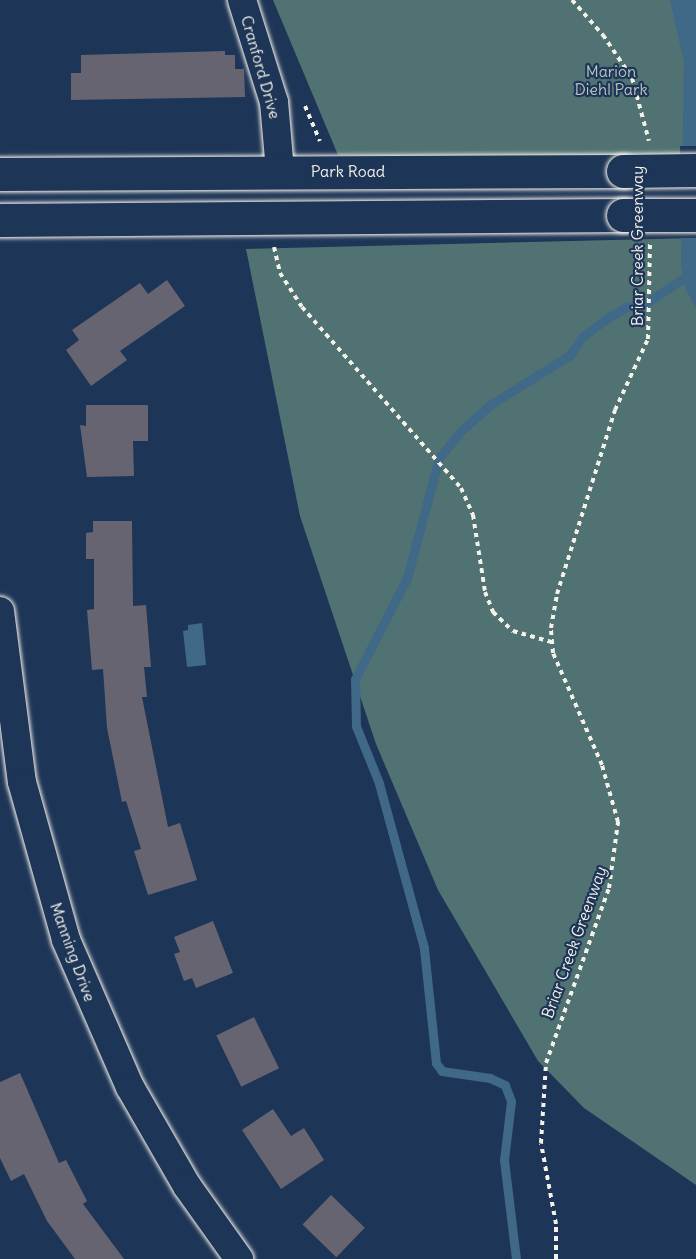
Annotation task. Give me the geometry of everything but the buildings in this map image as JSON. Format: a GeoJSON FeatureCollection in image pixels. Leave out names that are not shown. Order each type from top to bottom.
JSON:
{"type":"FeatureCollection","features":[{"type":"Feature","properties":{"kind":"main road","name":"Park Road"},"geometry":{"type":"LineString","coordinates":[[0,174],[696,170]]}},
{"type":"Feature","properties":{"kind":"main road"},"geometry":{"type":"LineString","coordinates":[[0,220],[696,215]]}},
{"type":"Feature","properties":{"kind":"street","name":"Cranford Drive"},"geometry":{"type":"LineString","coordinates":[[242,0],[274,102],[280,171]]}},
{"type":"Feature","properties":{"kind":"street","name":"Manning Drive"},"geometry":{"type":"LineString","coordinates":[[0,611],[24,792],[66,940],[130,1087],[187,1186],[239,1259]]}},
{"type":"Feature","properties":{"kind":"path","name":"Briar Creek Greenway"},"geometry":{"type":"LineString","coordinates":[[572,0],[603,35],[632,78],[646,120],[649,152]]}},
{"type":"Feature","properties":{"kind":"path","name":"Briar Creek Greenway"},"geometry":{"type":"LineString","coordinates":[[556,1259],[556,1224],[542,1143],[546,1063],[609,888],[618,844],[613,797],[551,642],[560,585],[586,514],[615,410],[644,352],[650,326],[650,240]]}},
{"type":"Feature","properties":{"kind":"path"},"geometry":{"type":"LineString","coordinates":[[273,243],[280,273],[302,307],[447,468],[473,515],[485,592],[493,612],[513,631],[551,642]]}},
{"type":"Feature","properties":{"kind":"green space","name":"Marion Diehl Park"},"geometry":{"type":"Polygon","coordinates":[[[273,0],[696,0],[683,162],[338,155],[273,0]]]}},
{"type":"Feature","properties":{"kind":"green space"},"geometry":{"type":"Polygon","coordinates":[[[696,238],[696,1185],[584,1108],[538,1061],[438,890],[376,744],[300,516],[246,249],[696,238]]]}},
{"type":"Feature","properties":{"kind":"water"},"geometry":{"type":"Polygon","coordinates":[[[670,0],[696,0],[696,308],[686,290],[681,264],[684,62],[670,0]]]}},
{"type":"Feature","properties":{"kind":"water"},"geometry":{"type":"Polygon","coordinates":[[[202,623],[206,665],[187,667],[183,631],[188,630],[188,625],[202,623]]]}},
{"type":"Feature","properties":{"kind":"pier"},"geometry":{"type":"Polygon","coordinates":[[[680,146],[696,146],[696,238],[680,238],[680,146]]]}},
{"type":"Feature","properties":{"kind":"waterway"},"geometry":{"type":"LineString","coordinates":[[516,1259],[504,1160],[511,1101],[505,1085],[490,1078],[442,1071],[436,1063],[424,948],[379,783],[356,726],[355,679],[407,578],[439,458],[462,430],[490,405],[570,355],[582,337],[609,317],[626,307],[643,305],[696,270]]}}]}
